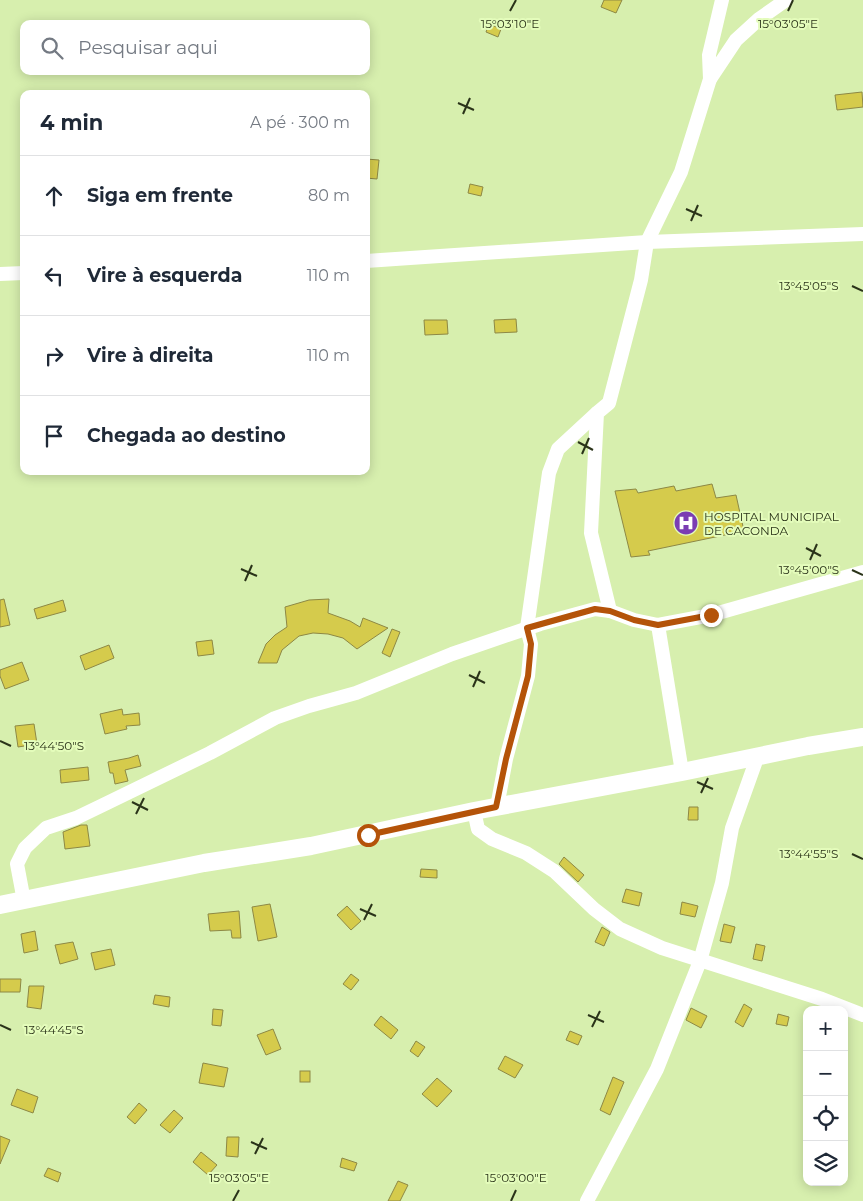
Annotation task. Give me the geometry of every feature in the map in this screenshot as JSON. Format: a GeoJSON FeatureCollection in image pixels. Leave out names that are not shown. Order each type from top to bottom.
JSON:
{"type":"FeatureCollection","features":[{"type":"Feature","properties":{"kind":"main road"},"geometry":{"type":"LineString","coordinates":[[0,905],[204,863],[358,837],[474,811],[863,737]]}},
{"type":"Feature","properties":{"kind":"street"},"geometry":{"type":"LineString","coordinates":[[710,79],[709,55],[722,0]]}},
{"type":"Feature","properties":{"kind":"street"},"geometry":{"type":"LineString","coordinates":[[496,807],[506,759],[528,676],[531,644],[527,628],[548,473],[558,449],[609,402],[642,280],[647,242],[681,172],[710,79],[736,40],[759,19],[786,0]]}},
{"type":"Feature","properties":{"kind":"street"},"geometry":{"type":"LineString","coordinates":[[370,261],[647,242],[862,238]]}},
{"type":"Feature","properties":{"kind":"street"},"geometry":{"type":"LineString","coordinates":[[0,274],[20,273]]}},
{"type":"Feature","properties":{"kind":"street"},"geometry":{"type":"LineString","coordinates":[[597,413],[591,533],[610,611]]}},
{"type":"Feature","properties":{"kind":"street"},"geometry":{"type":"LineString","coordinates":[[24,901],[17,864],[25,848],[46,828],[76,818],[112,801],[210,753],[275,718],[356,693],[452,654],[527,628],[595,609],[610,611],[634,620],[658,625],[711,615],[863,572]]}},
{"type":"Feature","properties":{"kind":"street"},"geometry":{"type":"LineString","coordinates":[[658,625],[682,772]]}},
{"type":"Feature","properties":{"kind":"street"},"geometry":{"type":"LineString","coordinates":[[587,1201],[657,1068],[700,961],[722,883],[732,828],[757,758]]}},
{"type":"Feature","properties":{"kind":"street"},"geometry":{"type":"LineString","coordinates":[[474,811],[478,829],[492,839],[526,853],[554,871],[594,909],[620,929],[662,948],[822,999],[863,1015]]}},
{"type":"Feature","properties":{"kind":"building"},"geometry":{"type":"Polygon","coordinates":[[[604,0],[622,0],[616,13],[601,7],[604,0]]]}},
{"type":"Feature","properties":{"kind":"building"},"geometry":{"type":"Polygon","coordinates":[[[489,24],[501,29],[498,37],[486,32],[489,24]]]}},
{"type":"Feature","properties":{"kind":"building"},"geometry":{"type":"Polygon","coordinates":[[[862,92],[863,107],[837,110],[835,95],[862,92]]]}},
{"type":"Feature","properties":{"kind":"building"},"geometry":{"type":"Polygon","coordinates":[[[370,159],[379,160],[377,179],[370,178],[370,159]]]}},
{"type":"Feature","properties":{"kind":"building"},"geometry":{"type":"Polygon","coordinates":[[[470,184],[483,187],[481,196],[468,193],[470,184]]]}},
{"type":"Feature","properties":{"kind":"building"},"geometry":{"type":"Polygon","coordinates":[[[516,319],[517,332],[495,333],[494,320],[516,319]]]}},
{"type":"Feature","properties":{"kind":"building"},"geometry":{"type":"Polygon","coordinates":[[[424,320],[447,320],[448,334],[425,335],[424,320]]]}},
{"type":"Feature","properties":{"kind":"building"},"geometry":{"type":"Polygon","coordinates":[[[712,484],[716,498],[736,495],[744,531],[648,551],[650,555],[631,557],[615,491],[636,489],[638,493],[674,486],[676,491],[712,484]]]}},
{"type":"Feature","properties":{"kind":"building"},"geometry":{"type":"Polygon","coordinates":[[[4,599],[10,625],[0,627],[0,600],[4,599]]]}},
{"type":"Feature","properties":{"kind":"building"},"geometry":{"type":"Polygon","coordinates":[[[329,599],[328,613],[360,627],[363,618],[388,628],[357,649],[343,638],[328,634],[313,633],[299,636],[282,650],[277,663],[258,663],[266,644],[287,627],[285,607],[309,600],[329,599]]]}},
{"type":"Feature","properties":{"kind":"building"},"geometry":{"type":"Polygon","coordinates":[[[63,600],[66,611],[37,619],[34,609],[63,600]]]}},
{"type":"Feature","properties":{"kind":"building"},"geometry":{"type":"Polygon","coordinates":[[[392,629],[400,632],[390,657],[382,653],[392,629]]]}},
{"type":"Feature","properties":{"kind":"building"},"geometry":{"type":"Polygon","coordinates":[[[212,640],[214,654],[198,656],[196,642],[212,640]]]}},
{"type":"Feature","properties":{"kind":"building"},"geometry":{"type":"Polygon","coordinates":[[[109,645],[114,658],[85,670],[80,656],[109,645]]]}},
{"type":"Feature","properties":{"kind":"building"},"geometry":{"type":"Polygon","coordinates":[[[22,662],[29,680],[5,689],[0,676],[0,670],[22,662]]]}},
{"type":"Feature","properties":{"kind":"building"},"geometry":{"type":"Polygon","coordinates":[[[122,709],[123,715],[139,713],[140,725],[126,726],[127,729],[105,734],[100,714],[122,709]]]}},
{"type":"Feature","properties":{"kind":"building"},"geometry":{"type":"Polygon","coordinates":[[[34,724],[37,744],[18,747],[15,726],[34,724]]]}},
{"type":"Feature","properties":{"kind":"building"},"geometry":{"type":"Polygon","coordinates":[[[138,755],[141,766],[125,770],[128,781],[115,784],[108,762],[138,755]]]}},
{"type":"Feature","properties":{"kind":"building"},"geometry":{"type":"Polygon","coordinates":[[[88,767],[89,780],[61,783],[60,770],[88,767]]]}},
{"type":"Feature","properties":{"kind":"building"},"geometry":{"type":"Polygon","coordinates":[[[689,807],[698,807],[698,820],[688,820],[689,807]]]}},
{"type":"Feature","properties":{"kind":"building"},"geometry":{"type":"Polygon","coordinates":[[[81,825],[87,825],[90,846],[65,849],[63,832],[81,825]]]}},
{"type":"Feature","properties":{"kind":"building"},"geometry":{"type":"Polygon","coordinates":[[[564,857],[584,875],[578,882],[559,864],[564,857]]]}},
{"type":"Feature","properties":{"kind":"building"},"geometry":{"type":"Polygon","coordinates":[[[421,869],[437,870],[437,878],[420,877],[421,869]]]}},
{"type":"Feature","properties":{"kind":"building"},"geometry":{"type":"Polygon","coordinates":[[[626,889],[642,893],[639,906],[622,902],[626,889]]]}},
{"type":"Feature","properties":{"kind":"building"},"geometry":{"type":"Polygon","coordinates":[[[682,902],[698,906],[695,917],[680,914],[682,902]]]}},
{"type":"Feature","properties":{"kind":"building"},"geometry":{"type":"Polygon","coordinates":[[[270,904],[277,937],[258,941],[252,907],[270,904]]]}},
{"type":"Feature","properties":{"kind":"building"},"geometry":{"type":"Polygon","coordinates":[[[347,906],[361,921],[351,930],[337,915],[347,906]]]}},
{"type":"Feature","properties":{"kind":"building"},"geometry":{"type":"Polygon","coordinates":[[[239,911],[241,938],[232,938],[231,930],[210,931],[208,914],[239,911]]]}},
{"type":"Feature","properties":{"kind":"building"},"geometry":{"type":"Polygon","coordinates":[[[724,924],[735,927],[731,943],[720,941],[724,924]]]}},
{"type":"Feature","properties":{"kind":"building"},"geometry":{"type":"Polygon","coordinates":[[[602,927],[610,932],[604,946],[595,942],[602,927]]]}},
{"type":"Feature","properties":{"kind":"building"},"geometry":{"type":"Polygon","coordinates":[[[35,931],[38,950],[24,953],[21,934],[35,931]]]}},
{"type":"Feature","properties":{"kind":"building"},"geometry":{"type":"Polygon","coordinates":[[[73,942],[78,959],[60,964],[55,945],[73,942]]]}},
{"type":"Feature","properties":{"kind":"building"},"geometry":{"type":"Polygon","coordinates":[[[756,944],[765,946],[762,961],[753,959],[756,944]]]}},
{"type":"Feature","properties":{"kind":"building"},"geometry":{"type":"Polygon","coordinates":[[[111,949],[115,965],[95,970],[91,953],[111,949]]]}},
{"type":"Feature","properties":{"kind":"building"},"geometry":{"type":"Polygon","coordinates":[[[351,974],[359,980],[351,990],[343,984],[351,974]]]}},
{"type":"Feature","properties":{"kind":"building"},"geometry":{"type":"Polygon","coordinates":[[[0,979],[21,979],[20,992],[0,992],[0,979]]]}},
{"type":"Feature","properties":{"kind":"building"},"geometry":{"type":"Polygon","coordinates":[[[29,986],[44,986],[41,1009],[27,1007],[29,986]]]}},
{"type":"Feature","properties":{"kind":"building"},"geometry":{"type":"Polygon","coordinates":[[[155,995],[170,997],[169,1007],[153,1004],[155,995]]]}},
{"type":"Feature","properties":{"kind":"building"},"geometry":{"type":"Polygon","coordinates":[[[744,1004],[752,1009],[743,1027],[735,1022],[744,1004]]]}},
{"type":"Feature","properties":{"kind":"building"},"geometry":{"type":"Polygon","coordinates":[[[691,1008],[707,1016],[701,1028],[686,1020],[691,1008]]]}},
{"type":"Feature","properties":{"kind":"building"},"geometry":{"type":"Polygon","coordinates":[[[213,1009],[223,1010],[221,1026],[212,1025],[213,1009]]]}},
{"type":"Feature","properties":{"kind":"building"},"geometry":{"type":"Polygon","coordinates":[[[778,1014],[789,1017],[787,1026],[776,1024],[778,1014]]]}},
{"type":"Feature","properties":{"kind":"building"},"geometry":{"type":"Polygon","coordinates":[[[381,1016],[398,1030],[391,1039],[374,1025],[381,1016]]]}},
{"type":"Feature","properties":{"kind":"building"},"geometry":{"type":"Polygon","coordinates":[[[273,1029],[281,1049],[266,1055],[257,1035],[273,1029]]]}},
{"type":"Feature","properties":{"kind":"building"},"geometry":{"type":"Polygon","coordinates":[[[570,1031],[582,1036],[578,1045],[566,1040],[570,1031]]]}},
{"type":"Feature","properties":{"kind":"building"},"geometry":{"type":"Polygon","coordinates":[[[416,1041],[425,1047],[418,1057],[410,1051],[416,1041]]]}},
{"type":"Feature","properties":{"kind":"building"},"geometry":{"type":"Polygon","coordinates":[[[505,1056],[523,1065],[515,1078],[498,1069],[505,1056]]]}},
{"type":"Feature","properties":{"kind":"building"},"geometry":{"type":"Polygon","coordinates":[[[203,1063],[228,1068],[224,1087],[199,1083],[203,1063]]]}},
{"type":"Feature","properties":{"kind":"building"},"geometry":{"type":"Polygon","coordinates":[[[300,1071],[310,1071],[310,1082],[300,1082],[300,1071]]]}},
{"type":"Feature","properties":{"kind":"building"},"geometry":{"type":"Polygon","coordinates":[[[613,1077],[624,1082],[610,1115],[600,1110],[613,1077]]]}},
{"type":"Feature","properties":{"kind":"building"},"geometry":{"type":"Polygon","coordinates":[[[437,1078],[452,1091],[437,1107],[422,1094],[437,1078]]]}},
{"type":"Feature","properties":{"kind":"building"},"geometry":{"type":"Polygon","coordinates":[[[17,1089],[38,1097],[33,1113],[11,1105],[17,1089]]]}},
{"type":"Feature","properties":{"kind":"building"},"geometry":{"type":"Polygon","coordinates":[[[139,1103],[147,1110],[135,1124],[127,1117],[139,1103]]]}},
{"type":"Feature","properties":{"kind":"building"},"geometry":{"type":"Polygon","coordinates":[[[174,1110],[183,1118],[170,1133],[160,1125],[174,1110]]]}},
{"type":"Feature","properties":{"kind":"building"},"geometry":{"type":"Polygon","coordinates":[[[0,1136],[10,1140],[0,1164],[0,1136]]]}},
{"type":"Feature","properties":{"kind":"building"},"geometry":{"type":"Polygon","coordinates":[[[227,1137],[239,1137],[238,1157],[226,1156],[227,1137]]]}},
{"type":"Feature","properties":{"kind":"building"},"geometry":{"type":"Polygon","coordinates":[[[201,1152],[217,1165],[208,1175],[193,1162],[201,1152]]]}},
{"type":"Feature","properties":{"kind":"building"},"geometry":{"type":"Polygon","coordinates":[[[342,1158],[357,1163],[354,1171],[340,1167],[342,1158]]]}},
{"type":"Feature","properties":{"kind":"building"},"geometry":{"type":"Polygon","coordinates":[[[48,1168],[61,1173],[58,1182],[44,1176],[48,1168]]]}},
{"type":"Feature","properties":{"kind":"building"},"geometry":{"type":"Polygon","coordinates":[[[398,1181],[408,1185],[400,1201],[388,1201],[398,1181]]]}},
{"type":"Feature","properties":{"kind":"place","name":"HOSPITAL MUNICIPAL DE CACONDA"},"geometry":{"type":"Point","coordinates":[686,523]}},
{"type":"Feature","properties":{"kind":"route"},"geometry":{"type":"LineString","coordinates":[[368,835],[496,807],[512,734],[528,676],[531,644],[527,628],[595,609],[610,611],[634,620],[658,625],[711,615]]}}]}
